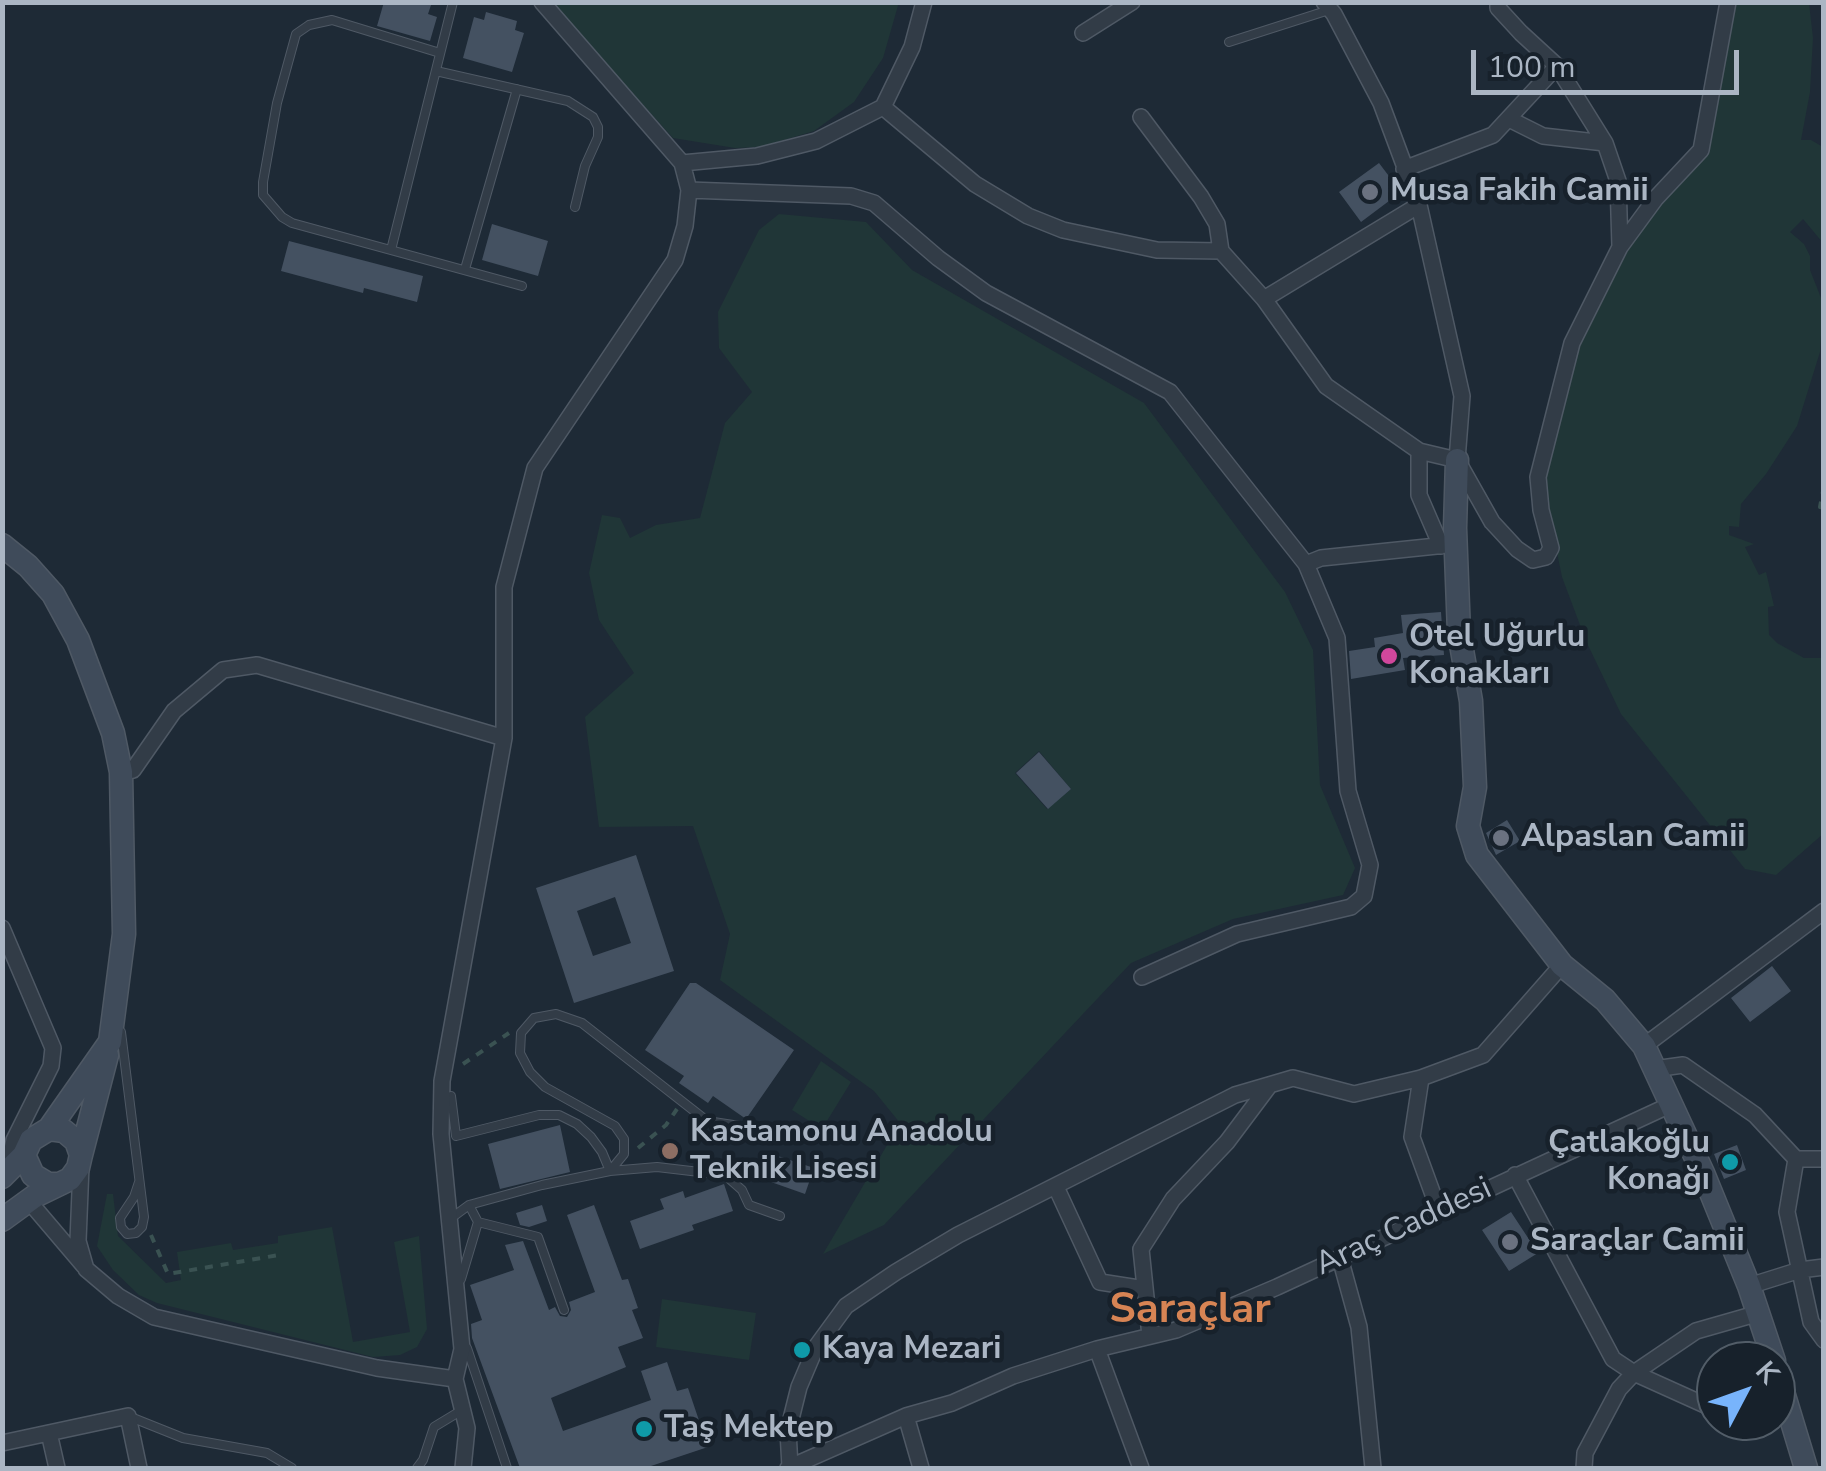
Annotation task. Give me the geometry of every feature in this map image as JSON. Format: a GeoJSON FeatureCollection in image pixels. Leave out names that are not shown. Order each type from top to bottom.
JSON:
{"type":"FeatureCollection","features":[{"type":"Feature","properties":{"kind":"main road"},"geometry":{"type":"LineString","coordinates":[[1457,460],[1448,545],[1471,702],[1475,788],[1468,826],[1476,856],[1562,965],[1605,1000],[1644,1046],[1703,1173],[1768,1341]]}},
{"type":"Feature","properties":{"kind":"main road"},"geometry":{"type":"LineString","coordinates":[[2,545],[53,594],[78,640],[108,718],[121,772],[124,934],[110,1042],[75,1174],[2,1220]]}},
{"type":"Feature","properties":{"kind":"main road"},"geometry":{"type":"LineString","coordinates":[[58,1184],[48,1184],[11,1168],[32,1140],[49,1130],[110,1042]]}},
{"type":"Feature","properties":{"kind":"main road"},"geometry":{"type":"LineString","coordinates":[[49,1130],[70,1135],[81,1155]]}},
{"type":"Feature","properties":{"kind":"main road"},"geometry":{"type":"LineString","coordinates":[[1794,1441],[1800,1467]]}},
{"type":"Feature","properties":{"kind":"street"},"geometry":{"type":"LineString","coordinates":[[463,1468],[467,1428],[455,1379],[462,1348],[442,1134],[442,1081],[504,738],[504,587],[535,468],[675,260],[685,226],[688,190],[682,163],[542,2]]}},
{"type":"Feature","properties":{"kind":"street"},"geometry":{"type":"LineString","coordinates":[[1082,33],[1132,2]]}},
{"type":"Feature","properties":{"kind":"street"},"geometry":{"type":"LineString","coordinates":[[1498,2],[1498,8],[1521,33],[1557,66],[1606,143],[1618,181],[1620,248]]}},
{"type":"Feature","properties":{"kind":"street"},"geometry":{"type":"LineString","coordinates":[[1327,6],[1380,104],[1419,205],[1462,396],[1457,460],[1492,522],[1517,550],[1533,560],[1546,557],[1551,548],[1538,478],[1572,343],[1620,248],[1656,198],[1701,150],[1728,2]]}},
{"type":"Feature","properties":{"kind":"street"},"geometry":{"type":"LineString","coordinates":[[682,163],[757,156],[816,141],[884,108],[912,47],[924,3]]}},
{"type":"Feature","properties":{"kind":"street"},"geometry":{"type":"LineString","coordinates":[[1404,168],[1493,135],[1557,66]]}},
{"type":"Feature","properties":{"kind":"street"},"geometry":{"type":"LineString","coordinates":[[884,108],[975,184],[1028,216],[1063,230],[1157,250],[1221,251]]}},
{"type":"Feature","properties":{"kind":"street"},"geometry":{"type":"LineString","coordinates":[[1140,117],[1201,198],[1216,224],[1221,251],[1264,299],[1326,386],[1419,451],[1457,460]]}},
{"type":"Feature","properties":{"kind":"street"},"geometry":{"type":"LineString","coordinates":[[1509,119],[1543,136],[1606,143]]}},
{"type":"Feature","properties":{"kind":"street"},"geometry":{"type":"LineString","coordinates":[[688,190],[851,196],[874,203],[986,294],[1170,392],[1306,564],[1337,638],[1348,792],[1370,864],[1364,896],[1351,907],[1237,934],[1142,978]]}},
{"type":"Feature","properties":{"kind":"street"},"geometry":{"type":"LineString","coordinates":[[1264,299],[1419,205]]}},
{"type":"Feature","properties":{"kind":"street"},"geometry":{"type":"LineString","coordinates":[[1306,564],[1321,558],[1448,545],[1419,495],[1419,451]]}},
{"type":"Feature","properties":{"kind":"street"},"geometry":{"type":"LineString","coordinates":[[121,772],[133,770],[174,711],[223,670],[256,664],[504,738]]}},
{"type":"Feature","properties":{"kind":"street"},"geometry":{"type":"LineString","coordinates":[[1644,1046],[1820,917]]}},
{"type":"Feature","properties":{"kind":"street"},"geometry":{"type":"LineString","coordinates":[[2,928],[53,1048],[51,1066],[14,1140],[11,1168]]}},
{"type":"Feature","properties":{"kind":"street"},"geometry":{"type":"LineString","coordinates":[[789,1468],[788,1431],[799,1387],[816,1347],[846,1306],[958,1234],[1235,1095],[1294,1078],[1354,1094],[1421,1078],[1483,1056],[1562,965]]}},
{"type":"Feature","properties":{"kind":"street"},"geometry":{"type":"LineString","coordinates":[[1654,1069],[1683,1065],[1755,1115],[1796,1159],[1824,1158]]}},
{"type":"Feature","properties":{"kind":"street"},"geometry":{"type":"LineString","coordinates":[[1421,1078],[1412,1137],[1438,1211]]}},
{"type":"Feature","properties":{"kind":"street"},"geometry":{"type":"LineString","coordinates":[[1150,1336],[1141,1249],[1173,1199],[1227,1142],[1270,1085]]}},
{"type":"Feature","properties":{"kind":"street","name":"Araç Caddesi"},"geometry":{"type":"LineString","coordinates":[[789,1468],[906,1416],[952,1403],[1013,1376],[1192,1323],[1670,1105]]}},
{"type":"Feature","properties":{"kind":"street"},"geometry":{"type":"LineString","coordinates":[[81,1155],[78,1241],[86,1269]]}},
{"type":"Feature","properties":{"kind":"street"},"geometry":{"type":"LineString","coordinates":[[1796,1159],[1787,1212],[1811,1322],[1824,1340]]}},
{"type":"Feature","properties":{"kind":"street"},"geometry":{"type":"LineString","coordinates":[[1515,1175],[1613,1359],[1634,1373],[1696,1401]]}},
{"type":"Feature","properties":{"kind":"street"},"geometry":{"type":"LineString","coordinates":[[1056,1188],[1100,1282],[1145,1289]]}},
{"type":"Feature","properties":{"kind":"street"},"geometry":{"type":"LineString","coordinates":[[36,1196],[32,1206],[86,1269],[118,1296],[154,1317],[377,1368],[455,1379]]}},
{"type":"Feature","properties":{"kind":"street"},"geometry":{"type":"LineString","coordinates":[[1340,1258],[1359,1327],[1373,1468]]}},
{"type":"Feature","properties":{"kind":"street"},"geometry":{"type":"LineString","coordinates":[[1749,1286],[1800,1270],[1824,1268]]}},
{"type":"Feature","properties":{"kind":"street"},"geometry":{"type":"LineString","coordinates":[[1584,1468],[1585,1454],[1618,1389],[1634,1373],[1696,1331],[1759,1313]]}},
{"type":"Feature","properties":{"kind":"street"},"geometry":{"type":"LineString","coordinates":[[1097,1349],[1141,1468]]}},
{"type":"Feature","properties":{"kind":"street"},"geometry":{"type":"LineString","coordinates":[[2,1443],[128,1416],[139,1468]]}},
{"type":"Feature","properties":{"kind":"street"},"geometry":{"type":"LineString","coordinates":[[906,1416],[922,1468]]}},
{"type":"Feature","properties":{"kind":"street"},"geometry":{"type":"LineString","coordinates":[[50,1433],[58,1468]]}},
{"type":"Feature","properties":{"kind":"lane"},"geometry":{"type":"LineString","coordinates":[[391,250],[453,2]]}},
{"type":"Feature","properties":{"kind":"lane"},"geometry":{"type":"LineString","coordinates":[[1228,42],[1327,6]]}},
{"type":"Feature","properties":{"kind":"lane"},"geometry":{"type":"LineString","coordinates":[[440,53],[332,20],[296,34],[277,103],[262,182],[264,195],[292,223],[522,286]]}},
{"type":"Feature","properties":{"kind":"lane"},"geometry":{"type":"LineString","coordinates":[[436,71],[568,101],[594,117],[598,137],[584,166],[575,207]]}},
{"type":"Feature","properties":{"kind":"lane"},"geometry":{"type":"LineString","coordinates":[[466,268],[516,90]]}},
{"type":"Feature","properties":{"kind":"lane"},"geometry":{"type":"LineString","coordinates":[[610,1172],[624,1154],[624,1138],[615,1126],[545,1086],[530,1072],[520,1053],[520,1033],[534,1018],[556,1014],[575,1019],[707,1121],[746,1127]]}},
{"type":"Feature","properties":{"kind":"lane"},"geometry":{"type":"LineString","coordinates":[[110,1042],[121,1032],[144,1217],[142,1228],[136,1234],[128,1234],[121,1227],[120,1218],[139,1182]]}},
{"type":"Feature","properties":{"kind":"lane"},"geometry":{"type":"LineString","coordinates":[[451,1096],[456,1136],[539,1115],[559,1116],[577,1124],[591,1138],[610,1172]]}},
{"type":"Feature","properties":{"kind":"lane"},"geometry":{"type":"LineString","coordinates":[[450,1220],[469,1205],[542,1185],[657,1167],[726,1175],[742,1190],[750,1205],[780,1216]]}},
{"type":"Feature","properties":{"kind":"lane"},"geometry":{"type":"LineString","coordinates":[[469,1205],[478,1222],[460,1274],[464,1338],[507,1468]]}},
{"type":"Feature","properties":{"kind":"lane"},"geometry":{"type":"LineString","coordinates":[[478,1222],[538,1237],[564,1310]]}},
{"type":"Feature","properties":{"kind":"lane"},"geometry":{"type":"LineString","coordinates":[[416,1468],[423,1460],[434,1427],[462,1410]]}},
{"type":"Feature","properties":{"kind":"lane"},"geometry":{"type":"LineString","coordinates":[[128,1416],[184,1438],[267,1453],[292,1468]]}},
{"type":"Feature","properties":{"kind":"path"},"geometry":{"type":"LineString","coordinates":[[1824,486],[1820,507],[1824,508]]}},
{"type":"Feature","properties":{"kind":"path"},"geometry":{"type":"LineString","coordinates":[[463,1064],[507,1033],[520,1033]]}},
{"type":"Feature","properties":{"kind":"path"},"geometry":{"type":"LineString","coordinates":[[624,1154],[644,1145],[682,1101]]}},
{"type":"Feature","properties":{"kind":"path"},"geometry":{"type":"LineString","coordinates":[[144,1217],[168,1274],[279,1255]]}},
{"type":"Feature","properties":{"kind":"green space"},"geometry":{"type":"Polygon","coordinates":[[[899,2],[883,58],[854,102],[814,131],[761,147],[735,148],[673,138],[551,3],[899,2]]]}},
{"type":"Feature","properties":{"kind":"green space"},"geometry":{"type":"Polygon","coordinates":[[[1734,3],[1809,3],[1813,38],[1810,92],[1801,140],[1811,140],[1823,147],[1823,243],[1803,219],[1790,232],[1804,244],[1810,256],[1810,270],[1823,303],[1820,352],[1797,426],[1741,504],[1739,527],[1729,526],[1729,535],[1754,544],[1745,547],[1759,575],[1766,572],[1774,606],[1768,607],[1769,635],[1804,658],[1823,658],[1823,834],[1776,875],[1745,869],[1621,714],[1586,641],[1562,577],[1545,494],[1552,416],[1566,368],[1594,318],[1615,266],[1641,223],[1692,164],[1734,3]]]}},
{"type":"Feature","properties":{"kind":"green space"},"geometry":{"type":"Polygon","coordinates":[[[779,214],[866,222],[912,270],[1144,403],[1285,592],[1313,650],[1320,785],[1355,868],[1343,895],[1233,919],[1131,963],[884,1225],[823,1254],[900,1123],[874,1091],[720,980],[730,934],[693,826],[599,827],[585,717],[634,673],[599,620],[589,573],[602,515],[620,518],[630,538],[656,525],[700,518],[725,423],[752,392],[719,348],[718,312],[759,230],[779,214]],[[1039,751],[1015,773],[1047,809],[1071,789],[1039,751]]]}},
{"type":"Feature","properties":{"kind":"green space"},"geometry":{"type":"Polygon","coordinates":[[[821,1061],[851,1082],[822,1129],[792,1110],[821,1061]]]}},
{"type":"Feature","properties":{"kind":"green space"},"geometry":{"type":"Polygon","coordinates":[[[107,1194],[113,1194],[118,1236],[166,1283],[181,1280],[177,1252],[231,1243],[233,1250],[278,1243],[278,1236],[332,1227],[353,1342],[410,1332],[394,1242],[419,1236],[427,1329],[417,1347],[400,1355],[373,1357],[157,1303],[139,1295],[113,1270],[97,1246],[107,1194]]]}},
{"type":"Feature","properties":{"kind":"green space"},"geometry":{"type":"Polygon","coordinates":[[[662,1299],[756,1313],[749,1360],[656,1347],[662,1299]]]}},
{"type":"Feature","properties":{"kind":"building"},"geometry":{"type":"Polygon","coordinates":[[[384,2],[432,2],[428,14],[437,17],[430,41],[377,26],[384,2]]]}},
{"type":"Feature","properties":{"kind":"building"},"geometry":{"type":"Polygon","coordinates":[[[486,12],[517,21],[515,30],[524,33],[512,72],[463,58],[474,17],[484,20],[486,12]]]}},
{"type":"Feature","properties":{"kind":"building","name":"Musa Fakih Camii"},"geometry":{"type":"Polygon","coordinates":[[[1379,163],[1401,192],[1361,222],[1339,192],[1379,163]]]}},
{"type":"Feature","properties":{"kind":"building"},"geometry":{"type":"Polygon","coordinates":[[[492,224],[548,241],[538,276],[482,260],[492,224]]]}},
{"type":"Feature","properties":{"kind":"building"},"geometry":{"type":"Polygon","coordinates":[[[289,241],[423,276],[417,302],[364,288],[363,293],[281,271],[289,241]]]}},
{"type":"Feature","properties":{"kind":"building"},"geometry":{"type":"Polygon","coordinates":[[[1441,612],[1444,655],[1403,658],[1405,670],[1351,679],[1349,651],[1375,647],[1374,638],[1403,633],[1401,615],[1441,612]]]}},
{"type":"Feature","properties":{"kind":"building"},"geometry":{"type":"Polygon","coordinates":[[[1039,752],[1071,789],[1048,809],[1016,773],[1039,752]]]}},
{"type":"Feature","properties":{"kind":"building","name":"Alpaslan Camii"},"geometry":{"type":"Polygon","coordinates":[[[1507,820],[1520,841],[1496,855],[1486,833],[1507,820]]]}},
{"type":"Feature","properties":{"kind":"building"},"geometry":{"type":"Polygon","coordinates":[[[636,855],[674,971],[574,1003],[536,888],[636,855]],[[615,897],[577,911],[593,956],[631,943],[615,897]]]}},
{"type":"Feature","properties":{"kind":"building"},"geometry":{"type":"Polygon","coordinates":[[[1772,966],[1791,991],[1750,1022],[1731,998],[1772,966]]]}},
{"type":"Feature","properties":{"kind":"building"},"geometry":{"type":"Polygon","coordinates":[[[690,983],[696,983],[794,1050],[746,1119],[713,1096],[708,1103],[679,1083],[684,1076],[645,1050],[690,983]]]}},
{"type":"Feature","properties":{"kind":"building"},"geometry":{"type":"Polygon","coordinates":[[[560,1125],[570,1172],[500,1189],[488,1144],[560,1125]]]}},
{"type":"Feature","properties":{"kind":"building","name":"Çatlakoğlu Konağı"},"geometry":{"type":"Polygon","coordinates":[[[1737,1145],[1746,1170],[1724,1179],[1714,1154],[1737,1145]]]}},
{"type":"Feature","properties":{"kind":"building"},"geometry":{"type":"Polygon","coordinates":[[[763,1151],[814,1168],[805,1194],[754,1176],[763,1151]]]}},
{"type":"Feature","properties":{"kind":"building"},"geometry":{"type":"Polygon","coordinates":[[[724,1184],[733,1211],[640,1249],[630,1221],[664,1209],[660,1199],[683,1191],[685,1198],[724,1184]]]}},
{"type":"Feature","properties":{"kind":"building"},"geometry":{"type":"Polygon","coordinates":[[[542,1205],[547,1221],[529,1227],[520,1225],[516,1213],[542,1205]]]}},
{"type":"Feature","properties":{"kind":"building"},"geometry":{"type":"Polygon","coordinates":[[[594,1205],[622,1280],[628,1279],[638,1308],[632,1310],[643,1338],[618,1347],[626,1367],[551,1398],[563,1431],[651,1400],[641,1371],[667,1362],[677,1391],[688,1388],[708,1447],[645,1468],[520,1468],[472,1338],[471,1324],[482,1320],[470,1285],[514,1270],[505,1245],[523,1241],[549,1310],[555,1307],[560,1316],[567,1317],[571,1310],[569,1302],[595,1292],[567,1215],[594,1205]]]}},
{"type":"Feature","properties":{"kind":"building","name":"Saraçlar Camii"},"geometry":{"type":"Polygon","coordinates":[[[1511,1212],[1538,1253],[1509,1271],[1482,1230],[1511,1212]]]}},
{"type":"Feature","properties":{"kind":"place","name":"Musa Fakih Camii"},"geometry":{"type":"Point","coordinates":[1370,192]}},
{"type":"Feature","properties":{"kind":"place","name":"Otel Uğurlu Konakları"},"geometry":{"type":"Point","coordinates":[1389,656]}},
{"type":"Feature","properties":{"kind":"place","name":"Alpaslan Camii"},"geometry":{"type":"Point","coordinates":[1501,838]}},
{"type":"Feature","properties":{"kind":"place","name":"Kastamonu Anadolu Teknik Lisesi"},"geometry":{"type":"Point","coordinates":[670,1151]}},
{"type":"Feature","properties":{"kind":"place","name":"Çatlakoğlu Konağı"},"geometry":{"type":"Point","coordinates":[1730,1162]}},
{"type":"Feature","properties":{"kind":"place","name":"Saraçlar Camii"},"geometry":{"type":"Point","coordinates":[1510,1242]}},
{"type":"Feature","properties":{"kind":"place","name":"Kaya Mezari"},"geometry":{"type":"Point","coordinates":[802,1350]}},
{"type":"Feature","properties":{"kind":"place","name":"Taş Mektep"},"geometry":{"type":"Point","coordinates":[644,1429]}},
{"type":"Feature","properties":{"kind":"district","name":"Saraçlar"},"geometry":{"type":"Point","coordinates":[1190,1312]}}]}
